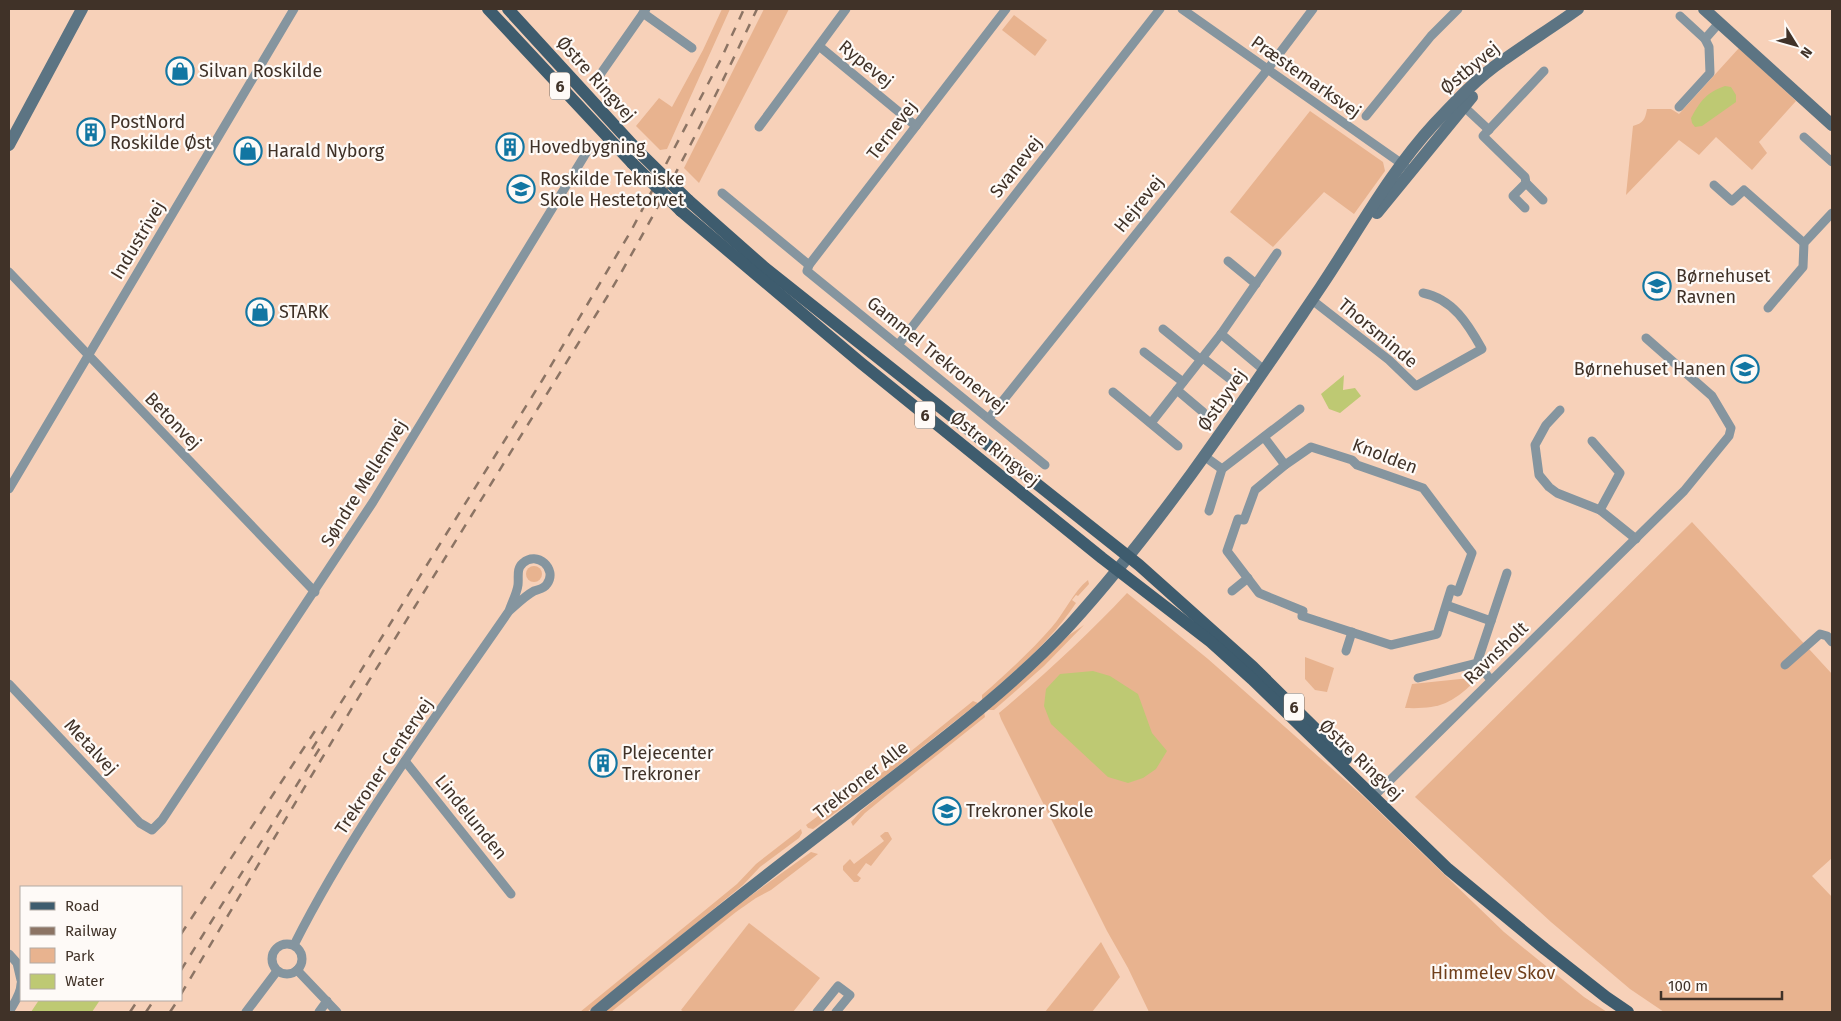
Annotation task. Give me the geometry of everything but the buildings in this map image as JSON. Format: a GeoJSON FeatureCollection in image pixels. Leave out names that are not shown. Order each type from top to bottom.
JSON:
{"type":"FeatureCollection","features":[{"type":"Feature","properties":{"kind":"main road","name":"Østre Ringvej"},"geometry":{"type":"LineString","coordinates":[[488,9],[684,206],[861,364],[1211,642],[1376,794],[1491,904],[1545,949],[1628,1012]]}},
{"type":"Feature","properties":{"kind":"main road","name":"Østre Ringvej"},"geometry":{"type":"LineString","coordinates":[[508,9],[636,158]]}},
{"type":"Feature","properties":{"kind":"main road","name":"Østre Ringvej"},"geometry":{"type":"LineString","coordinates":[[684,206],[773,274],[1128,556],[1253,667],[1376,794]]}},
{"type":"Feature","properties":{"kind":"street"},"geometry":{"type":"LineString","coordinates":[[9,145],[82,9]]}},
{"type":"Feature","properties":{"kind":"street","name":"Industrivej"},"geometry":{"type":"LineString","coordinates":[[9,489],[294,9]]}},
{"type":"Feature","properties":{"kind":"street","name":"Rypevej"},"geometry":{"type":"LineString","coordinates":[[759,127],[846,9]]}},
{"type":"Feature","properties":{"kind":"street","name":"Ternevej"},"geometry":{"type":"LineString","coordinates":[[808,268],[1006,9]]}},
{"type":"Feature","properties":{"kind":"street","name":"Svanevej"},"geometry":{"type":"LineString","coordinates":[[898,345],[1160,9]]}},
{"type":"Feature","properties":{"kind":"street","name":"Præstemarksvej"},"geometry":{"type":"LineString","coordinates":[[1182,9],[1407,167]]}},
{"type":"Feature","properties":{"kind":"street","name":"Hejrevej"},"geometry":{"type":"LineString","coordinates":[[989,418],[1268,69],[1312,9]]}},
{"type":"Feature","properties":{"kind":"street"},"geometry":{"type":"LineString","coordinates":[[1366,116],[1431,36],[1458,9]]}},
{"type":"Feature","properties":{"kind":"street","name":"Østbyvej"},"geometry":{"type":"LineString","coordinates":[[1128,556],[1204,456],[1339,260],[1407,167],[1460,103],[1520,50],[1578,9]]}},
{"type":"Feature","properties":{"kind":"street"},"geometry":{"type":"LineString","coordinates":[[1704,9],[1832,125]]}},
{"type":"Feature","properties":{"kind":"street"},"geometry":{"type":"LineString","coordinates":[[597,79],[645,11],[692,48]]}},
{"type":"Feature","properties":{"kind":"street"},"geometry":{"type":"LineString","coordinates":[[1679,108],[1710,73],[1710,47],[1705,39],[1680,16]]}},
{"type":"Feature","properties":{"kind":"street"},"geometry":{"type":"LineString","coordinates":[[1705,39],[1719,23]]}},
{"type":"Feature","properties":{"kind":"street","name":"Rypevej"},"geometry":{"type":"LineString","coordinates":[[819,46],[916,126]]}},
{"type":"Feature","properties":{"kind":"street"},"geometry":{"type":"LineString","coordinates":[[1543,200],[1526,183],[1526,177],[1483,136],[1544,71]]}},
{"type":"Feature","properties":{"kind":"street"},"geometry":{"type":"LineString","coordinates":[[1460,103],[1489,130]]}},
{"type":"Feature","properties":{"kind":"street"},"geometry":{"type":"LineString","coordinates":[[1804,137],[1832,162]]}},
{"type":"Feature","properties":{"kind":"street","name":"Søndre Mellemvej"},"geometry":{"type":"LineString","coordinates":[[152,830],[162,820],[383,487],[591,145]]}},
{"type":"Feature","properties":{"kind":"street"},"geometry":{"type":"LineString","coordinates":[[1525,208],[1513,196],[1526,183]]}},
{"type":"Feature","properties":{"kind":"street"},"geometry":{"type":"LineString","coordinates":[[1714,185],[1732,201],[1744,190],[1804,243]]}},
{"type":"Feature","properties":{"kind":"street","name":"Gammel Trekronervej"},"geometry":{"type":"LineString","coordinates":[[722,193],[898,345],[1045,464]]}},
{"type":"Feature","properties":{"kind":"street"},"geometry":{"type":"LineString","coordinates":[[1768,308],[1804,267],[1804,243],[1832,213]]}},
{"type":"Feature","properties":{"kind":"street"},"geometry":{"type":"LineString","coordinates":[[1151,423],[1221,334],[1277,253]]}},
{"type":"Feature","properties":{"kind":"street"},"geometry":{"type":"LineString","coordinates":[[1228,261],[1256,284]]}},
{"type":"Feature","properties":{"kind":"street","name":"Betonvej"},"geometry":{"type":"LineString","coordinates":[[9,272],[314,592]]}},
{"type":"Feature","properties":{"kind":"street","name":"Thorsminde"},"geometry":{"type":"LineString","coordinates":[[1312,300],[1389,360],[1416,386],[1482,349],[1469,326],[1457,311],[1436,295],[1423,293]]}},
{"type":"Feature","properties":{"kind":"street"},"geometry":{"type":"LineString","coordinates":[[1163,329],[1230,380]]}},
{"type":"Feature","properties":{"kind":"street"},"geometry":{"type":"LineString","coordinates":[[1221,334],[1264,370]]}},
{"type":"Feature","properties":{"kind":"street","name":"Ravnsholt"},"geometry":{"type":"LineString","coordinates":[[1376,794],[1684,492],[1729,436],[1731,428],[1712,396],[1646,338]]}},
{"type":"Feature","properties":{"kind":"street"},"geometry":{"type":"LineString","coordinates":[[1144,352],[1183,382]]}},
{"type":"Feature","properties":{"kind":"street"},"geometry":{"type":"LineString","coordinates":[[1177,390],[1203,412]]}},
{"type":"Feature","properties":{"kind":"street"},"geometry":{"type":"LineString","coordinates":[[1113,392],[1178,446]]}},
{"type":"Feature","properties":{"kind":"street"},"geometry":{"type":"LineString","coordinates":[[1209,510],[1222,468],[1300,409]]}},
{"type":"Feature","properties":{"kind":"street"},"geometry":{"type":"LineString","coordinates":[[1560,410],[1546,425],[1535,445],[1539,474],[1549,487],[1557,493],[1600,510],[1636,539]]}},
{"type":"Feature","properties":{"kind":"street"},"geometry":{"type":"LineString","coordinates":[[1264,437],[1285,465]]}},
{"type":"Feature","properties":{"kind":"street"},"geometry":{"type":"LineString","coordinates":[[1592,441],[1620,474],[1600,510]]}},
{"type":"Feature","properties":{"kind":"street","name":"Knolden"},"geometry":{"type":"LineString","coordinates":[[1311,447],[1352,460],[1357,464],[1423,488],[1472,553],[1458,592],[1451,589],[1437,634],[1391,645],[1302,616],[1303,611],[1259,593],[1227,551],[1238,519],[1244,520],[1255,490],[1285,465],[1311,447]]}},
{"type":"Feature","properties":{"kind":"street"},"geometry":{"type":"LineString","coordinates":[[1204,456],[1222,468]]}},
{"type":"Feature","properties":{"kind":"street","name":"Trekroner Alle"},"geometry":{"type":"LineString","coordinates":[[596,1012],[982,707],[1070,625],[1128,556]]}},
{"type":"Feature","properties":{"kind":"street","name":"Trekroner Centervej"},"geometry":{"type":"LineString","coordinates":[[294,945],[346,851],[405,761],[509,610],[518,585],[519,569],[523,562],[530,559],[538,559],[545,562],[550,576],[547,584],[541,589],[534,591],[509,610]]}},
{"type":"Feature","properties":{"kind":"street"},"geometry":{"type":"LineString","coordinates":[[1477,663],[1506,573]]}},
{"type":"Feature","properties":{"kind":"street"},"geometry":{"type":"LineString","coordinates":[[1232,591],[1248,578]]}},
{"type":"Feature","properties":{"kind":"street"},"geometry":{"type":"LineString","coordinates":[[1446,605],[1491,620]]}},
{"type":"Feature","properties":{"kind":"street"},"geometry":{"type":"LineString","coordinates":[[1346,650],[1352,632]]}},
{"type":"Feature","properties":{"kind":"street"},"geometry":{"type":"LineString","coordinates":[[1785,665],[1820,634],[1827,636],[1832,642]]}},
{"type":"Feature","properties":{"kind":"street"},"geometry":{"type":"LineString","coordinates":[[1477,663],[1491,680]]}},
{"type":"Feature","properties":{"kind":"street"},"geometry":{"type":"LineString","coordinates":[[1418,678],[1477,663]]}},
{"type":"Feature","properties":{"kind":"street","name":"Metalvej"},"geometry":{"type":"LineString","coordinates":[[9,684],[140,823],[152,830]]}},
{"type":"Feature","properties":{"kind":"street","name":"Lindelunden"},"geometry":{"type":"LineString","coordinates":[[405,761],[511,894]]}},
{"type":"Feature","properties":{"kind":"street"},"geometry":{"type":"LineString","coordinates":[[282,944],[294,945],[298,948],[302,961],[297,970],[284,974],[277,971],[271,962],[273,951],[282,944]]}},
{"type":"Feature","properties":{"kind":"street"},"geometry":{"type":"LineString","coordinates":[[9,954],[17,963],[20,976]]}},
{"type":"Feature","properties":{"kind":"street"},"geometry":{"type":"LineString","coordinates":[[297,970],[337,1012]]}},
{"type":"Feature","properties":{"kind":"street"},"geometry":{"type":"LineString","coordinates":[[246,1012],[277,971]]}},
{"type":"Feature","properties":{"kind":"street"},"geometry":{"type":"LineString","coordinates":[[817,1012],[838,986],[850,995],[836,1012]]}},
{"type":"Feature","properties":{"kind":"street"},"geometry":{"type":"LineString","coordinates":[[9,1012],[20,992]]}},
{"type":"Feature","properties":{"kind":"street"},"geometry":{"type":"LineString","coordinates":[[318,1012],[327,1001]]}},
{"type":"Feature","properties":{"kind":"green space"},"geometry":{"type":"Polygon","coordinates":[[[722,9],[730,9],[667,149],[660,150],[636,126],[659,98],[672,107],[703,50],[722,9]]]}},
{"type":"Feature","properties":{"kind":"green space"},"geometry":{"type":"Polygon","coordinates":[[[764,9],[789,9],[699,183],[684,168],[764,9]]]}},
{"type":"Feature","properties":{"kind":"green space"},"geometry":{"type":"Polygon","coordinates":[[[1014,15],[1047,40],[1035,56],[1002,30],[1014,15]]]}},
{"type":"Feature","properties":{"kind":"green space"},"geometry":{"type":"Polygon","coordinates":[[[1739,48],[1796,101],[1759,142],[1767,153],[1752,170],[1716,137],[1699,155],[1679,140],[1626,195],[1633,126],[1643,120],[1647,109],[1671,109],[1679,114],[1739,48]]]}},
{"type":"Feature","properties":{"kind":"green space"},"geometry":{"type":"Polygon","coordinates":[[[1310,111],[1383,162],[1385,171],[1354,214],[1324,192],[1273,247],[1230,212],[1310,111]]]}},
{"type":"Feature","properties":{"kind":"green space"},"geometry":{"type":"Polygon","coordinates":[[[1692,522],[1832,674],[1832,858],[1812,876],[1832,897],[1832,1012],[1664,1012],[1630,989],[1551,922],[1415,797],[1692,522]]]}},
{"type":"Feature","properties":{"kind":"green space"},"geometry":{"type":"Polygon","coordinates":[[[534,566],[540,568],[542,574],[540,580],[534,582],[528,580],[526,574],[528,568],[534,566]]]}},
{"type":"Feature","properties":{"kind":"green space"},"geometry":{"type":"Polygon","coordinates":[[[1088,580],[1089,584],[1072,600],[1076,603],[1056,630],[1008,678],[982,700],[982,695],[1036,645],[1052,627],[1078,590],[1088,580]]]}},
{"type":"Feature","properties":{"kind":"green space","name":"Himmelev Skov"},"geometry":{"type":"Polygon","coordinates":[[[1127,593],[1208,659],[1363,796],[1504,932],[1584,997],[1607,1012],[1149,1012],[999,713],[1065,655],[1127,593]]]}},
{"type":"Feature","properties":{"kind":"green space"},"geometry":{"type":"Polygon","coordinates":[[[1084,625],[1044,666],[994,710],[989,710],[988,708],[1069,635],[1084,625]]]}},
{"type":"Feature","properties":{"kind":"green space"},"geometry":{"type":"Polygon","coordinates":[[[1305,657],[1334,668],[1327,692],[1315,690],[1305,679],[1305,657]]]}},
{"type":"Feature","properties":{"kind":"green space"},"geometry":{"type":"Polygon","coordinates":[[[1470,678],[1474,682],[1450,701],[1426,708],[1405,708],[1412,684],[1470,678]]]}},
{"type":"Feature","properties":{"kind":"green space"},"geometry":{"type":"Polygon","coordinates":[[[973,701],[978,703],[884,777],[816,827],[813,829],[808,828],[806,825],[905,756],[973,701]]]}},
{"type":"Feature","properties":{"kind":"green space"},"geometry":{"type":"Polygon","coordinates":[[[984,712],[985,717],[865,813],[853,826],[851,822],[861,811],[984,712]]]}},
{"type":"Feature","properties":{"kind":"green space"},"geometry":{"type":"Polygon","coordinates":[[[801,829],[802,833],[799,838],[760,867],[743,885],[587,1012],[580,1012],[737,884],[756,864],[801,829]]]}},
{"type":"Feature","properties":{"kind":"green space"},"geometry":{"type":"Polygon","coordinates":[[[888,832],[892,839],[871,866],[866,863],[857,875],[861,878],[858,882],[854,882],[843,870],[843,866],[850,859],[854,864],[884,841],[880,836],[888,832]]]}},
{"type":"Feature","properties":{"kind":"green space"},"geometry":{"type":"Polygon","coordinates":[[[811,852],[818,854],[771,890],[736,912],[611,1012],[604,1012],[725,914],[811,852]]]}},
{"type":"Feature","properties":{"kind":"green space"},"geometry":{"type":"Polygon","coordinates":[[[749,923],[820,978],[793,1012],[684,1012],[681,1010],[749,923]]]}},
{"type":"Feature","properties":{"kind":"green space"},"geometry":{"type":"Polygon","coordinates":[[[1101,942],[1120,977],[1092,1012],[1045,1012],[1101,942]]]}},
{"type":"Feature","properties":{"kind":"water"},"geometry":{"type":"Polygon","coordinates":[[[1725,86],[1731,87],[1736,95],[1736,102],[1702,126],[1695,127],[1691,118],[1701,102],[1713,91],[1725,86]]]}},
{"type":"Feature","properties":{"kind":"water"},"geometry":{"type":"Polygon","coordinates":[[[1344,375],[1343,390],[1355,388],[1361,396],[1340,413],[1329,409],[1321,394],[1344,375]]]}},
{"type":"Feature","properties":{"kind":"water"},"geometry":{"type":"Polygon","coordinates":[[[1093,671],[1110,676],[1138,694],[1152,733],[1167,751],[1156,769],[1143,778],[1128,783],[1108,777],[1051,724],[1044,706],[1046,689],[1060,674],[1093,671]]]}},
{"type":"Feature","properties":{"kind":"water"},"geometry":{"type":"Polygon","coordinates":[[[38,1001],[99,1001],[92,1012],[31,1012],[38,1001]]]}},
{"type":"Feature","properties":{"kind":"railway"},"geometry":{"type":"LineString","coordinates":[[312,749],[543,379],[631,231],[721,59],[744,9]]}},
{"type":"Feature","properties":{"kind":"railway"},"geometry":{"type":"LineString","coordinates":[[182,992],[352,708],[607,297],[685,154],[757,9]]}},
{"type":"Feature","properties":{"kind":"railway"},"geometry":{"type":"LineString","coordinates":[[182,932],[315,731]]}},
{"type":"Feature","properties":{"kind":"railway"},"geometry":{"type":"LineString","coordinates":[[182,968],[323,743]]}},
{"type":"Feature","properties":{"kind":"railway"},"geometry":{"type":"LineString","coordinates":[[130,1012],[137,1001]]}},
{"type":"Feature","properties":{"kind":"railway"},"geometry":{"type":"LineString","coordinates":[[146,1012],[153,1001]]}},
{"type":"Feature","properties":{"kind":"railway"},"geometry":{"type":"LineString","coordinates":[[170,1012],[177,1001]]}},
{"type":"Feature","properties":{"kind":"place","name":"Silvan Roskilde"},"geometry":{"type":"Point","coordinates":[180,71]}},
{"type":"Feature","properties":{"kind":"place","name":"PostNord Roskilde Øst"},"geometry":{"type":"Point","coordinates":[91,132]}},
{"type":"Feature","properties":{"kind":"place","name":"Hovedbygning"},"geometry":{"type":"Point","coordinates":[510,147]}},
{"type":"Feature","properties":{"kind":"place","name":"Harald Nyborg"},"geometry":{"type":"Point","coordinates":[248,151]}},
{"type":"Feature","properties":{"kind":"place","name":"Roskilde Tekniske Skole Hestetorvet"},"geometry":{"type":"Point","coordinates":[521,189]}},
{"type":"Feature","properties":{"kind":"place","name":"Børnehuset Ravnen"},"geometry":{"type":"Point","coordinates":[1657,286]}},
{"type":"Feature","properties":{"kind":"place","name":"STARK"},"geometry":{"type":"Point","coordinates":[260,312]}},
{"type":"Feature","properties":{"kind":"place","name":"Børnehuset Hanen"},"geometry":{"type":"Point","coordinates":[1745,369]}},
{"type":"Feature","properties":{"kind":"place","name":"Plejecenter Trekroner"},"geometry":{"type":"Point","coordinates":[603,763]}},
{"type":"Feature","properties":{"kind":"place","name":"Trekroner Skole"},"geometry":{"type":"Point","coordinates":[947,811]}}]}
